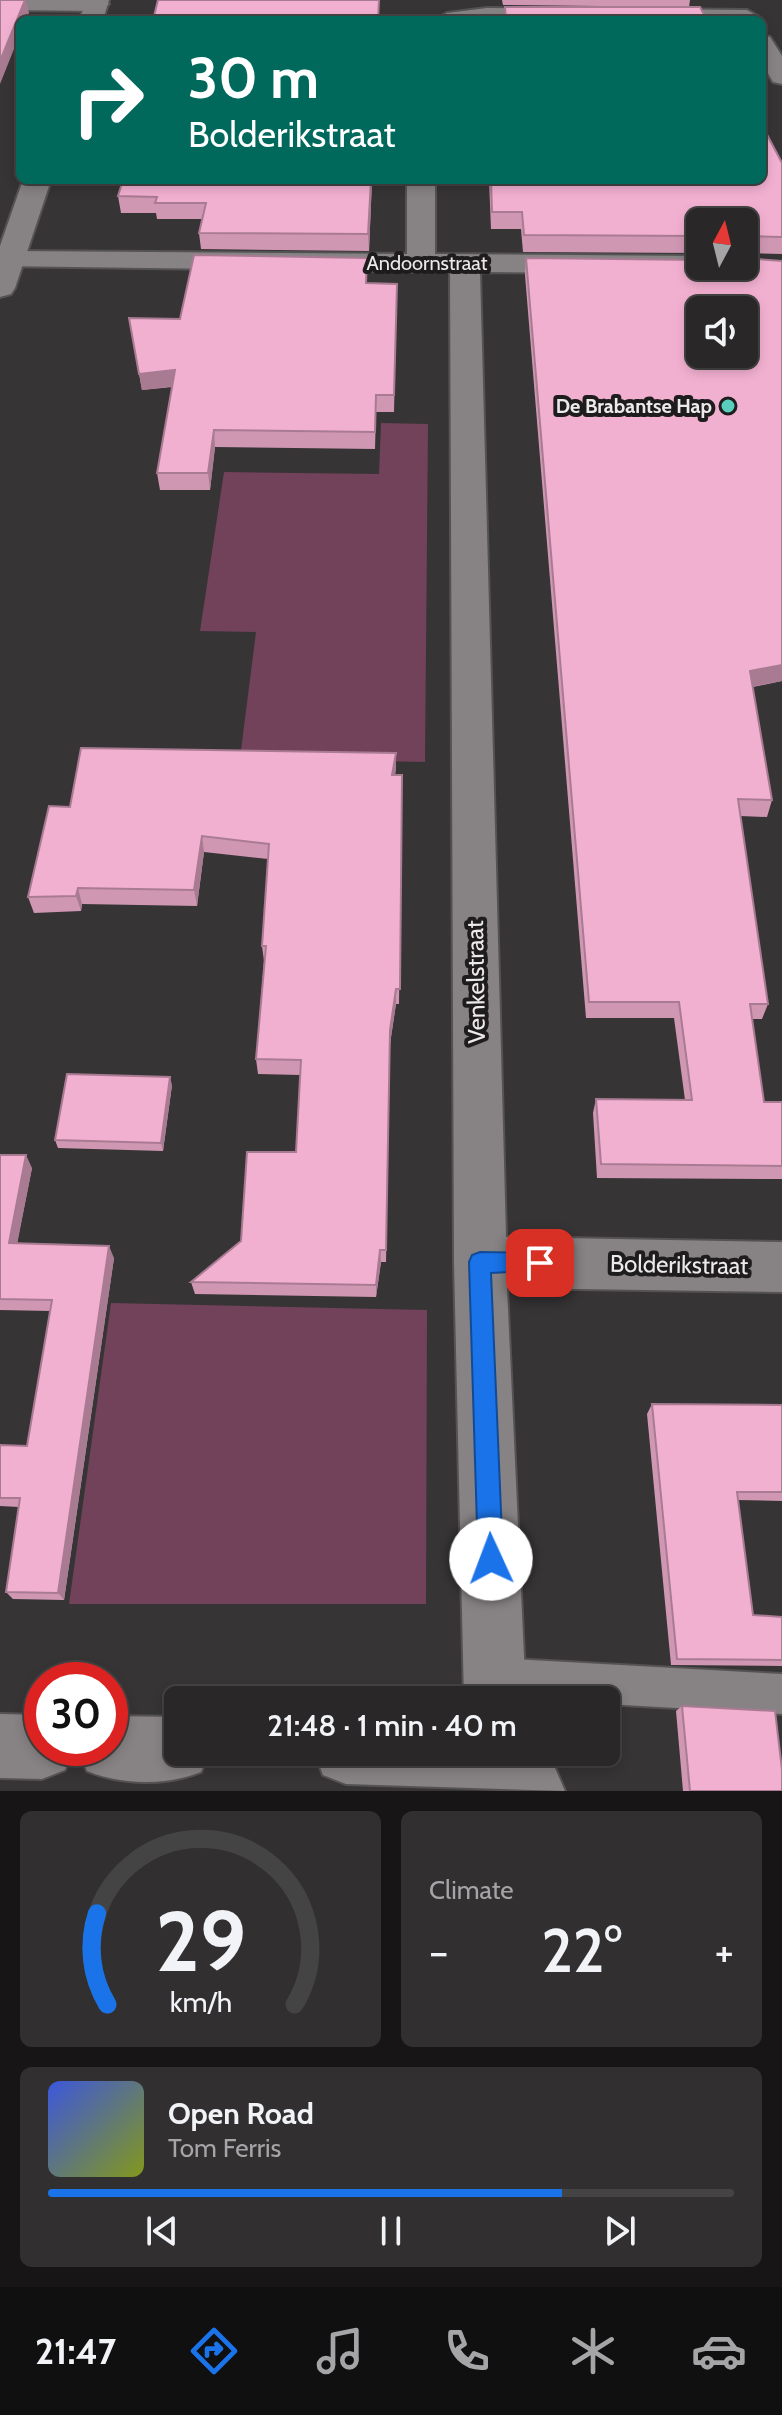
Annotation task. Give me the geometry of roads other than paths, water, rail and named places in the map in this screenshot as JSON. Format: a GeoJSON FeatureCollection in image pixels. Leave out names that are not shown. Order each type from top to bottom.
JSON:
{"type":"FeatureCollection","features":[{"type":"Feature","properties":{"kind":"street"},"geometry":{"type":"LineString","coordinates":[[0,3],[95,8]]}},
{"type":"Feature","properties":{"kind":"street"},"geometry":{"type":"LineString","coordinates":[[625,16],[745,12]]}},
{"type":"Feature","properties":{"kind":"street"},"geometry":{"type":"LineString","coordinates":[[479,16],[594,16]]}},
{"type":"Feature","properties":{"kind":"street"},"geometry":{"type":"LineString","coordinates":[[766,49],[782,77]]}},
{"type":"Feature","properties":{"kind":"street"},"geometry":{"type":"LineString","coordinates":[[0,288],[36,184]]}},
{"type":"Feature","properties":{"kind":"street"},"geometry":{"type":"LineString","coordinates":[[421,184],[421,263]]}},
{"type":"Feature","properties":{"kind":"street","name":"Andoornstraat"},"geometry":{"type":"LineString","coordinates":[[10,260],[686,265]]}},
{"type":"Feature","properties":{"kind":"street","name":"Venkelstraat"},"geometry":{"type":"LineString","coordinates":[[465,263],[480,1262],[501,1686]]}},
{"type":"Feature","properties":{"kind":"street","name":"Bolderikstraat"},"geometry":{"type":"LineString","coordinates":[[480,1262],[782,1267]]}},
{"type":"Feature","properties":{"kind":"street"},"geometry":{"type":"LineString","coordinates":[[0,1746],[24,1747]]}},
{"type":"Feature","properties":{"kind":"street"},"geometry":{"type":"LineString","coordinates":[[128,1748],[164,1749]]}},
{"type":"Feature","properties":{"kind":"lane"},"geometry":{"type":"LineString","coordinates":[[620,1718],[782,1694]]}},
{"type":"Feature","properties":{"kind":"place","name":"De Brabantse Hap"},"geometry":{"type":"Point","coordinates":[728,406]}}]}
